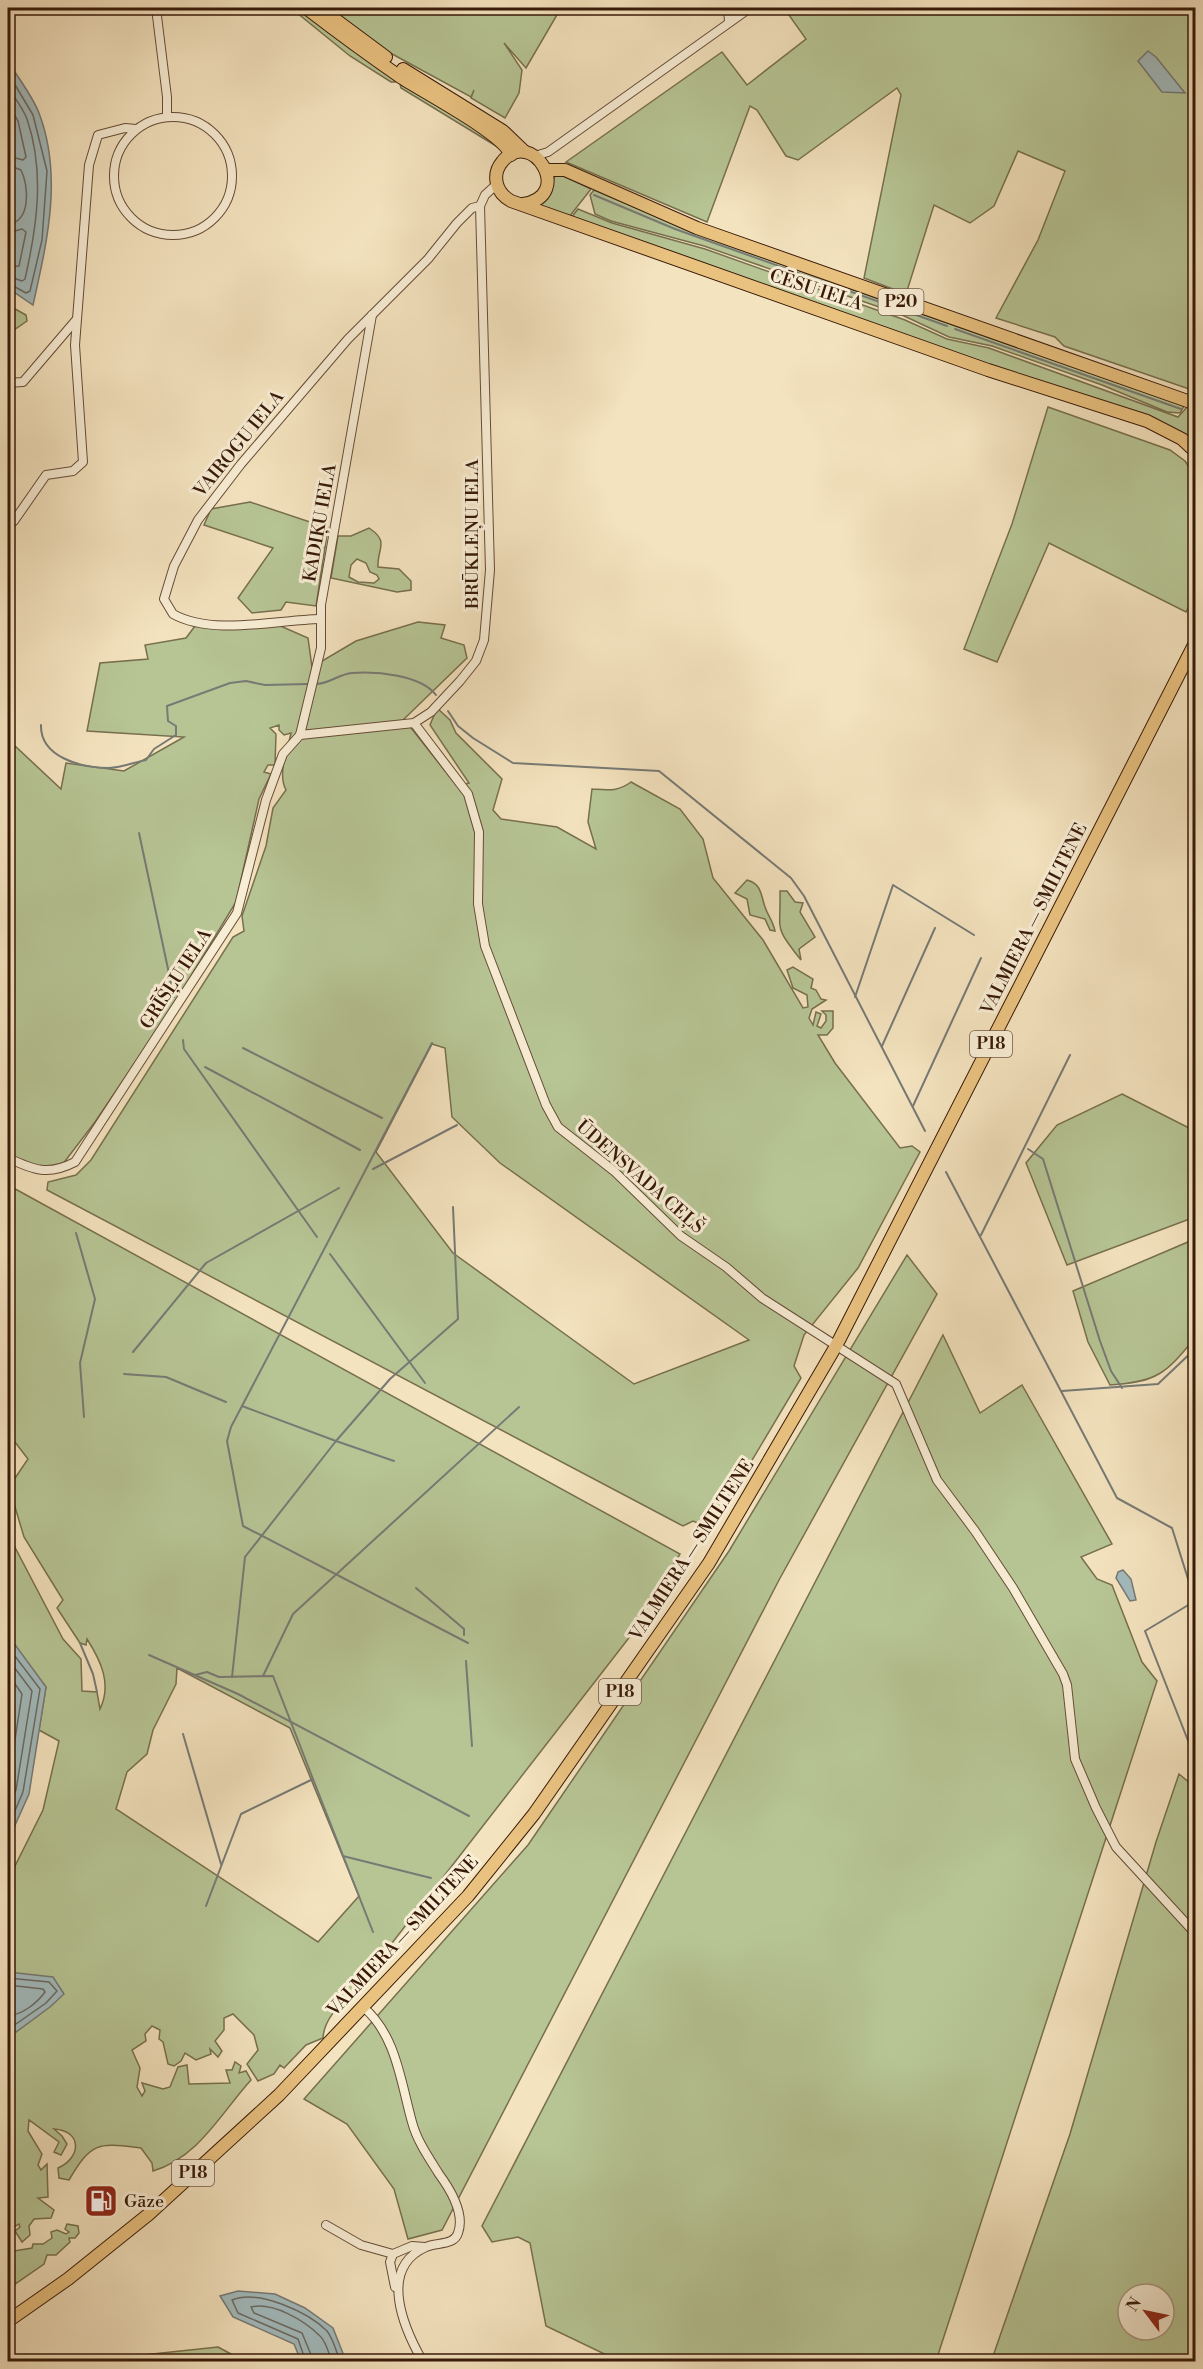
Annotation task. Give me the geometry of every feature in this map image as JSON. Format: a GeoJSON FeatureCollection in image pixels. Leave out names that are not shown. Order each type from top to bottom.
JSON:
{"type":"FeatureCollection","features":[{"type":"Feature","properties":{"kind":"main road"},"geometry":{"type":"LineString","coordinates":[[306,8],[401,78],[492,134],[508,148],[511,155],[500,164],[497,171],[499,189]]}},
{"type":"Feature","properties":{"kind":"main road"},"geometry":{"type":"LineString","coordinates":[[320,8],[406,71],[503,131],[538,161],[548,182],[543,193],[534,201],[523,204]]}},
{"type":"Feature","properties":{"kind":"main road","name":"CĒSU IELA"},"geometry":{"type":"LineString","coordinates":[[511,155],[538,161],[565,171],[697,228],[1196,404]]}},
{"type":"Feature","properties":{"kind":"main road","name":"CĒSU IELA"},"geometry":{"type":"LineString","coordinates":[[499,189],[511,201],[732,281],[988,370],[1147,421],[1182,439],[1196,452]]}},
{"type":"Feature","properties":{"kind":"main road","name":"VALMIERA — SMILTENE"},"geometry":{"type":"LineString","coordinates":[[8,2321],[68,2279],[149,2214],[279,2095],[468,1896],[534,1814],[709,1563],[836,1346],[1196,641]]}},
{"type":"Feature","properties":{"kind":"street"},"geometry":{"type":"LineString","coordinates":[[156,8],[167,97],[167,117]]}},
{"type":"Feature","properties":{"kind":"street"},"geometry":{"type":"LineString","coordinates":[[728,8],[729,22]]}},
{"type":"Feature","properties":{"kind":"street"},"geometry":{"type":"LineString","coordinates":[[538,161],[551,154],[579,129],[750,8]]}},
{"type":"Feature","properties":{"kind":"street"},"geometry":{"type":"LineString","coordinates":[[167,117],[190,118],[207,126],[220,139],[229,155],[232,182],[223,209],[210,222],[194,231],[176,235],[160,234],[138,223],[121,204],[114,172],[121,149],[136,129],[167,117]]}},
{"type":"Feature","properties":{"kind":"street"},"geometry":{"type":"LineString","coordinates":[[8,525],[14,521],[46,475],[73,471],[83,462],[75,345],[88,165],[98,135],[125,128],[136,129]]}},
{"type":"Feature","properties":{"kind":"street"},"geometry":{"type":"LineString","coordinates":[[481,205],[485,195],[499,189]]}},
{"type":"Feature","properties":{"kind":"street","name":"VAIROGU IELA"},"geometry":{"type":"LineString","coordinates":[[320,619],[226,625],[200,624],[173,614],[164,599],[174,566],[198,519],[294,399],[428,259],[471,208],[481,205]]}},
{"type":"Feature","properties":{"kind":"street","name":"BRŪKLEŅU IELA"},"geometry":{"type":"LineString","coordinates":[[414,723],[431,712],[476,661],[484,640],[487,618],[489,559],[481,205]]}},
{"type":"Feature","properties":{"kind":"street","name":"KADIĶU IELA"},"geometry":{"type":"LineString","coordinates":[[300,735],[321,648],[320,619],[372,315]]}},
{"type":"Feature","properties":{"kind":"street"},"geometry":{"type":"LineString","coordinates":[[8,383],[23,382],[77,319]]}},
{"type":"Feature","properties":{"kind":"street"},"geometry":{"type":"LineString","coordinates":[[300,735],[414,723]]}},
{"type":"Feature","properties":{"kind":"street","name":"ŪDENSVADA CEĻŠ"},"geometry":{"type":"LineString","coordinates":[[414,723],[468,794],[479,832],[478,904],[486,946],[546,1106],[558,1126],[614,1171],[681,1236],[726,1267],[762,1298],[896,1384],[937,1480],[1006,1579],[1047,1643],[1063,1674],[1067,1685],[1075,1759],[1116,1847],[1194,1932],[1196,1941]]}},
{"type":"Feature","properties":{"kind":"street","name":"GRĪŠĻU IELA"},"geometry":{"type":"LineString","coordinates":[[8,1158],[33,1169],[58,1171],[75,1162],[87,1145],[237,913],[266,800],[283,754],[300,735]]}},
{"type":"Feature","properties":{"kind":"street"},"geometry":{"type":"LineString","coordinates":[[326,2225],[361,2245],[393,2254],[412,2246],[427,2247],[453,2240],[458,2233],[459,2214],[451,2193],[426,2154],[412,2124],[382,2026],[363,2007]]}},
{"type":"Feature","properties":{"kind":"street"},"geometry":{"type":"LineString","coordinates":[[396,2291],[399,2274],[410,2259],[427,2247]]}},
{"type":"Feature","properties":{"kind":"street"},"geometry":{"type":"LineString","coordinates":[[393,2254],[390,2262],[396,2291],[423,2361]]}},
{"type":"Feature","properties":{"kind":"green space"},"geometry":{"type":"Polygon","coordinates":[[[291,8],[303,8],[397,79],[395,82],[391,82],[350,56],[291,8]]]}},
{"type":"Feature","properties":{"kind":"green space"},"geometry":{"type":"Polygon","coordinates":[[[326,8],[561,8],[526,68],[504,43],[522,70],[519,93],[505,118],[471,98],[474,90],[471,97],[372,43],[326,8]]]}},
{"type":"Feature","properties":{"kind":"green space"},"geometry":{"type":"Polygon","coordinates":[[[784,8],[1195,8],[1195,391],[1064,346],[1055,337],[996,318],[1038,240],[1065,171],[1018,151],[994,206],[970,223],[934,205],[906,294],[864,278],[901,95],[897,88],[798,160],[786,156],[757,110],[750,106],[707,222],[566,162],[722,52],[747,85],[806,39],[784,8]]]}},
{"type":"Feature","properties":{"kind":"green space"},"geometry":{"type":"Polygon","coordinates":[[[400,84],[490,137],[501,149],[401,88],[400,84]]]}},
{"type":"Feature","properties":{"kind":"green space"},"geometry":{"type":"Polygon","coordinates":[[[557,173],[591,189],[569,217],[538,206],[557,173]]]}},
{"type":"Feature","properties":{"kind":"green space"},"geometry":{"type":"Polygon","coordinates":[[[594,190],[714,240],[1184,406],[1180,413],[1167,412],[1102,385],[992,346],[949,337],[902,315],[704,246],[611,221],[595,214],[590,195],[594,190]]]}},
{"type":"Feature","properties":{"kind":"green space"},"geometry":{"type":"Polygon","coordinates":[[[578,209],[612,223],[705,249],[905,320],[947,339],[989,348],[1178,417],[1187,407],[1195,409],[1195,445],[1020,375],[571,218],[578,209]]]}},
{"type":"Feature","properties":{"kind":"green space"},"geometry":{"type":"Polygon","coordinates":[[[8,305],[26,315],[27,321],[8,334],[8,305]]]}},
{"type":"Feature","properties":{"kind":"green space"},"geometry":{"type":"Polygon","coordinates":[[[1048,407],[1170,450],[1185,461],[1195,476],[1195,594],[1186,612],[1049,543],[997,662],[964,649],[1012,524],[1048,407]]]}},
{"type":"Feature","properties":{"kind":"green space"},"geometry":{"type":"Polygon","coordinates":[[[250,502],[328,528],[316,606],[286,602],[281,610],[252,613],[238,598],[273,548],[204,525],[211,509],[250,502]]]}},
{"type":"Feature","properties":{"kind":"green space"},"geometry":{"type":"Polygon","coordinates":[[[369,528],[375,533],[381,541],[378,567],[399,569],[411,581],[411,590],[397,592],[331,578],[338,536],[351,536],[369,528]],[[357,559],[351,565],[349,577],[358,582],[374,583],[379,579],[377,575],[370,572],[366,563],[357,559]]]}},
{"type":"Feature","properties":{"kind":"green space"},"geometry":{"type":"Polygon","coordinates":[[[418,622],[445,625],[441,638],[464,645],[467,658],[404,719],[457,786],[469,783],[430,725],[437,708],[450,720],[456,733],[502,779],[493,810],[501,819],[557,827],[596,849],[588,822],[592,789],[617,789],[631,782],[680,809],[703,839],[713,878],[763,940],[803,1008],[808,1007],[807,995],[793,988],[787,970],[793,967],[813,979],[811,988],[816,990],[821,999],[826,1000],[812,1009],[809,1018],[813,1025],[816,1012],[821,1014],[817,1026],[821,1028],[826,1021],[826,1015],[822,1011],[833,1011],[833,1028],[827,1035],[818,1035],[835,1063],[900,1148],[912,1146],[920,1152],[858,1268],[804,1335],[794,1366],[801,1378],[714,1524],[705,1526],[693,1521],[683,1526],[47,1190],[48,1182],[76,1175],[91,1160],[233,937],[244,931],[242,916],[266,846],[273,808],[286,790],[283,769],[291,733],[284,735],[279,730],[279,725],[270,728],[276,734],[275,765],[268,765],[264,772],[271,774],[259,799],[236,902],[168,1014],[95,1122],[59,1169],[41,1169],[8,1156],[8,751],[14,745],[61,789],[66,763],[124,771],[184,737],[87,731],[100,663],[148,659],[145,645],[186,638],[195,626],[233,628],[276,624],[308,638],[312,667],[356,641],[418,622]],[[432,1044],[376,1152],[453,1253],[634,1384],[749,1340],[500,1163],[452,1117],[445,1048],[432,1044]]]}},
{"type":"Feature","properties":{"kind":"green space"},"geometry":{"type":"Polygon","coordinates":[[[747,880],[758,887],[775,931],[770,930],[765,919],[750,915],[747,899],[735,893],[747,880]]]}},
{"type":"Feature","properties":{"kind":"green space"},"geometry":{"type":"Polygon","coordinates":[[[780,891],[787,891],[795,902],[803,903],[800,912],[815,937],[799,949],[801,960],[780,928],[780,891]]]}},
{"type":"Feature","properties":{"kind":"green space"},"geometry":{"type":"Polygon","coordinates":[[[1122,1094],[1195,1131],[1195,1217],[1067,1265],[1026,1163],[1057,1125],[1122,1094]]]}},
{"type":"Feature","properties":{"kind":"green space"},"geometry":{"type":"Polygon","coordinates":[[[8,1185],[680,1554],[628,1639],[361,1983],[337,2008],[327,2022],[323,2038],[306,2045],[284,2068],[280,2065],[274,2074],[258,2081],[247,2064],[258,2050],[254,2035],[233,2014],[224,2018],[224,2030],[215,2041],[222,2051],[218,2057],[210,2049],[211,2054],[196,2060],[185,2053],[181,2061],[174,2066],[168,2064],[163,2042],[159,2039],[160,2030],[152,2026],[145,2034],[146,2041],[132,2050],[140,2068],[137,2087],[142,2096],[145,2091],[142,2083],[163,2089],[170,2087],[178,2067],[187,2065],[189,2084],[230,2083],[226,2070],[232,2070],[235,2062],[241,2066],[239,2073],[246,2071],[251,2080],[196,2145],[184,2156],[153,2171],[152,2163],[141,2148],[115,2145],[91,2151],[69,2180],[59,2178],[58,2168],[71,2158],[76,2146],[74,2140],[63,2131],[54,2129],[67,2144],[61,2155],[54,2152],[59,2142],[29,2120],[28,2131],[42,2154],[38,2165],[41,2170],[47,2164],[48,2197],[38,2198],[54,2210],[51,2218],[34,2219],[29,2226],[30,2235],[22,2242],[15,2231],[20,2227],[19,2224],[8,2230],[8,1880],[43,1810],[59,1741],[39,1730],[46,1687],[9,1639],[8,1534],[63,1639],[81,1659],[82,1691],[97,1692],[100,1709],[105,1682],[97,1656],[87,1639],[86,1645],[80,1643],[57,1608],[63,1600],[24,1537],[9,1487],[28,1459],[8,1433],[8,1185]],[[177,1668],[176,1684],[153,1730],[147,1754],[127,1772],[116,1809],[318,1942],[359,1896],[290,1728],[177,1668]]]}},
{"type":"Feature","properties":{"kind":"green space"},"geometry":{"type":"Polygon","coordinates":[[[1195,1239],[1195,1338],[1160,1374],[1126,1384],[1110,1385],[1088,1342],[1073,1291],[1195,1239]]]}},
{"type":"Feature","properties":{"kind":"green space"},"geometry":{"type":"Polygon","coordinates":[[[907,1255],[937,1294],[779,1580],[442,2230],[408,2239],[394,2189],[347,2124],[304,2099],[528,1845],[729,1551],[907,1255]]]}},
{"type":"Feature","properties":{"kind":"green space"},"geometry":{"type":"Polygon","coordinates":[[[943,1335],[980,1413],[1022,1385],[1112,1544],[1081,1557],[1097,1579],[1112,1585],[1142,1662],[1157,1681],[936,2361],[619,2361],[546,2326],[530,2243],[518,2237],[492,2242],[482,2226],[943,1335]]]}},
{"type":"Feature","properties":{"kind":"green space"},"geometry":{"type":"Polygon","coordinates":[[[1179,1774],[1196,1788],[1195,2361],[991,2362],[1070,2134],[1156,1842],[1179,1774]]]}},
{"type":"Feature","properties":{"kind":"green space"},"geometry":{"type":"Polygon","coordinates":[[[67,2224],[78,2226],[79,2233],[75,2238],[69,2238],[70,2242],[56,2255],[47,2255],[44,2264],[8,2289],[8,2249],[14,2251],[32,2248],[33,2244],[43,2244],[52,2238],[51,2232],[57,2230],[66,2234],[69,2232],[65,2229],[67,2224]]]}},
{"type":"Feature","properties":{"kind":"green space"},"geometry":{"type":"Polygon","coordinates":[[[218,2347],[244,2361],[109,2361],[124,2357],[218,2347]]]}},
{"type":"Feature","properties":{"kind":"water"},"geometry":{"type":"Polygon","coordinates":[[[1148,51],[1156,57],[1185,93],[1162,92],[1138,61],[1148,51]]]}},
{"type":"Feature","properties":{"kind":"water"},"geometry":{"type":"Polygon","coordinates":[[[8,61],[39,113],[50,161],[50,209],[33,305],[8,288],[8,233],[13,187],[8,171],[8,61]]]}},
{"type":"Feature","properties":{"kind":"water"},"geometry":{"type":"Polygon","coordinates":[[[1123,1570],[1131,1579],[1136,1600],[1130,1601],[1116,1578],[1118,1572],[1123,1570]]]}},
{"type":"Feature","properties":{"kind":"water"},"geometry":{"type":"Polygon","coordinates":[[[8,1635],[46,1687],[29,1794],[8,1841],[8,1635]]]}},
{"type":"Feature","properties":{"kind":"water"},"geometry":{"type":"Polygon","coordinates":[[[8,1972],[53,1977],[64,1994],[16,2032],[8,2028],[8,1972]]]}},
{"type":"Feature","properties":{"kind":"water"},"geometry":{"type":"Polygon","coordinates":[[[238,2291],[275,2294],[305,2308],[333,2328],[346,2361],[301,2361],[294,2344],[233,2317],[220,2296],[238,2291]]]}},
{"type":"Feature","properties":{"kind":"waterway"},"geometry":{"type":"LineString","coordinates":[[594,195],[675,229],[947,326]]}},
{"type":"Feature","properties":{"kind":"waterway"},"geometry":{"type":"LineString","coordinates":[[955,329],[1181,409]]}},
{"type":"Feature","properties":{"kind":"waterway"},"geometry":{"type":"LineString","coordinates":[[316,684],[352,673],[385,674],[420,683],[436,695]]}},
{"type":"Feature","properties":{"kind":"waterway"},"geometry":{"type":"LineString","coordinates":[[41,725],[42,736],[47,745],[64,758],[86,766],[118,767],[146,760],[154,749],[176,735],[176,726],[168,721],[167,706],[230,683],[246,681],[265,685],[308,684]]}},
{"type":"Feature","properties":{"kind":"waterway"},"geometry":{"type":"LineString","coordinates":[[448,711],[458,726],[513,763],[659,771],[791,878],[804,896],[925,1131]]}},
{"type":"Feature","properties":{"kind":"waterway"},"geometry":{"type":"LineString","coordinates":[[139,833],[174,997]]}},
{"type":"Feature","properties":{"kind":"waterway"},"geometry":{"type":"LineString","coordinates":[[855,997],[893,885],[974,935]]}},
{"type":"Feature","properties":{"kind":"waterway"},"geometry":{"type":"LineString","coordinates":[[882,1046],[935,928]]}},
{"type":"Feature","properties":{"kind":"waterway"},"geometry":{"type":"LineString","coordinates":[[913,1106],[981,958]]}},
{"type":"Feature","properties":{"kind":"waterway"},"geometry":{"type":"LineString","coordinates":[[183,1040],[184,1049],[317,1237]]}},
{"type":"Feature","properties":{"kind":"waterway"},"geometry":{"type":"LineString","coordinates":[[432,1043],[231,1427],[227,1441],[243,1526],[468,1643]]}},
{"type":"Feature","properties":{"kind":"waterway"},"geometry":{"type":"LineString","coordinates":[[243,1048],[382,1118]]}},
{"type":"Feature","properties":{"kind":"waterway"},"geometry":{"type":"LineString","coordinates":[[981,1235],[1070,1055]]}},
{"type":"Feature","properties":{"kind":"waterway"},"geometry":{"type":"LineString","coordinates":[[205,1067],[360,1150]]}},
{"type":"Feature","properties":{"kind":"waterway"},"geometry":{"type":"LineString","coordinates":[[373,1169],[457,1125]]}},
{"type":"Feature","properties":{"kind":"waterway"},"geometry":{"type":"LineString","coordinates":[[1028,1149],[1043,1159],[1100,1341],[1111,1371],[1122,1388]]}},
{"type":"Feature","properties":{"kind":"waterway"},"geometry":{"type":"LineString","coordinates":[[946,1172],[1117,1498],[1172,1528],[1195,1601],[1145,1631],[1196,1761]]}},
{"type":"Feature","properties":{"kind":"waterway"},"geometry":{"type":"LineString","coordinates":[[133,1352],[206,1263],[339,1188]]}},
{"type":"Feature","properties":{"kind":"waterway"},"geometry":{"type":"LineString","coordinates":[[394,1461],[336,1441],[390,1379],[458,1319],[453,1207]]}},
{"type":"Feature","properties":{"kind":"waterway"},"geometry":{"type":"LineString","coordinates":[[76,1233],[95,1299],[80,1363],[84,1417]]}},
{"type":"Feature","properties":{"kind":"waterway"},"geometry":{"type":"LineString","coordinates":[[330,1254],[425,1383]]}},
{"type":"Feature","properties":{"kind":"waterway"},"geometry":{"type":"LineString","coordinates":[[1062,1391],[1158,1384],[1196,1348]]}},
{"type":"Feature","properties":{"kind":"waterway"},"geometry":{"type":"LineString","coordinates":[[124,1374],[166,1377],[226,1402]]}},
{"type":"Feature","properties":{"kind":"waterway"},"geometry":{"type":"LineString","coordinates":[[232,1677],[245,1557],[336,1441],[242,1406]]}},
{"type":"Feature","properties":{"kind":"waterway"},"geometry":{"type":"LineString","coordinates":[[263,1676],[293,1614],[519,1407]]}},
{"type":"Feature","properties":{"kind":"waterway"},"geometry":{"type":"LineString","coordinates":[[416,1588],[464,1629],[464,1635]]}},
{"type":"Feature","properties":{"kind":"waterway"},"geometry":{"type":"LineString","coordinates":[[80,1643],[93,1674],[97,1692]]}},
{"type":"Feature","properties":{"kind":"waterway"},"geometry":{"type":"LineString","coordinates":[[149,1655],[238,1694],[469,1816]]}},
{"type":"Feature","properties":{"kind":"waterway"},"geometry":{"type":"LineString","coordinates":[[466,1661],[472,1746]]}},
{"type":"Feature","properties":{"kind":"waterway"},"geometry":{"type":"LineString","coordinates":[[195,1675],[207,1672],[219,1677],[273,1676],[313,1779],[241,1814],[206,1906]]}},
{"type":"Feature","properties":{"kind":"waterway"},"geometry":{"type":"LineString","coordinates":[[183,1734],[221,1864]]}},
{"type":"Feature","properties":{"kind":"waterway"},"geometry":{"type":"LineString","coordinates":[[313,1779],[373,1932]]}},
{"type":"Feature","properties":{"kind":"waterway"},"geometry":{"type":"LineString","coordinates":[[343,1856],[431,1878]]}},
{"type":"Feature","properties":{"kind":"place","name":"Gāze"},"geometry":{"type":"Point","coordinates":[101,2201]}}]}
